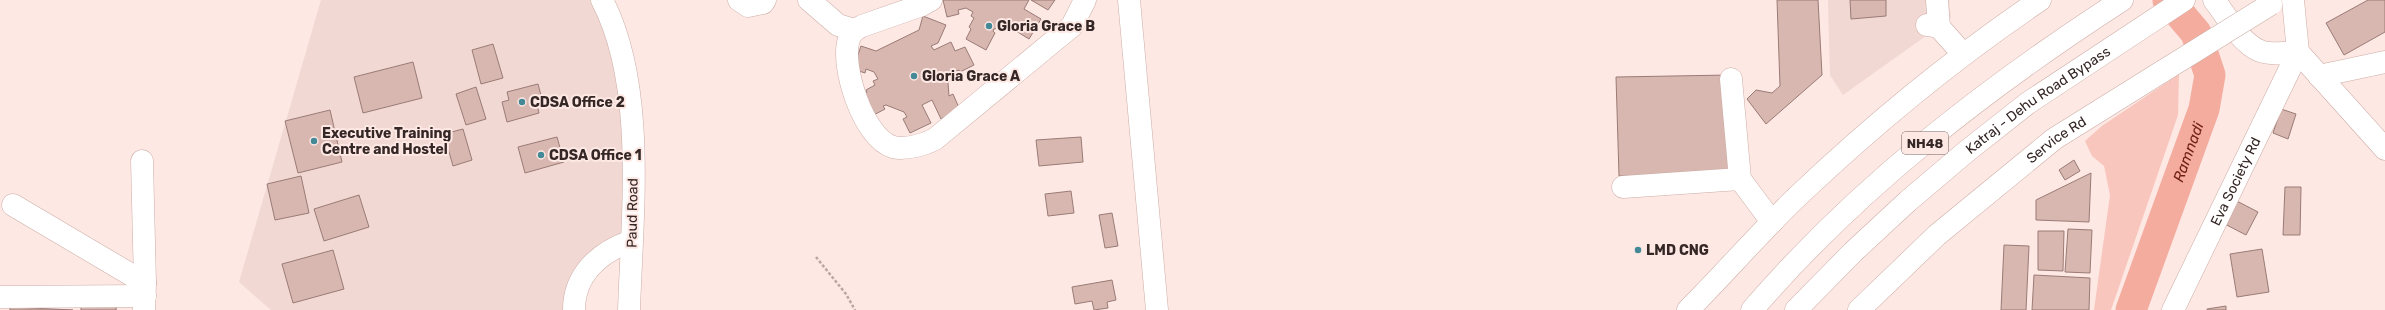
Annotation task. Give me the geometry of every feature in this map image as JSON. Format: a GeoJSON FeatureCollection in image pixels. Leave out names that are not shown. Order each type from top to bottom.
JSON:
{"type":"FeatureCollection","features":[{"type":"Feature","properties":{"kind":"main road","name":"Paud Road"},"geometry":{"type":"LineString","coordinates":[[602,0],[613,22],[624,59],[631,124],[634,195],[629,310]]}},
{"type":"Feature","properties":{"kind":"main road"},"geometry":{"type":"LineString","coordinates":[[739,0],[748,6],[763,3],[765,0]]}},
{"type":"Feature","properties":{"kind":"main road"},"geometry":{"type":"LineString","coordinates":[[745,0],[749,3],[760,0]]}},
{"type":"Feature","properties":{"kind":"main road"},"geometry":{"type":"LineString","coordinates":[[808,0],[838,25],[854,30],[922,5],[931,0]]}},
{"type":"Feature","properties":{"kind":"main road"},"geometry":{"type":"LineString","coordinates":[[854,30],[849,39],[847,53],[850,75],[859,108],[872,131],[883,141],[893,147],[924,144],[934,139],[986,98],[1072,26],[1085,0]]}},
{"type":"Feature","properties":{"kind":"main road"},"geometry":{"type":"LineString","coordinates":[[1129,0],[1157,310]]}},
{"type":"Feature","properties":{"kind":"main road"},"geometry":{"type":"LineString","coordinates":[[1937,0],[1933,26],[1963,54]]}},
{"type":"Feature","properties":{"kind":"main road"},"geometry":{"type":"LineString","coordinates":[[1695,306],[1772,222],[1856,142],[1963,54],[2040,0]]}},
{"type":"Feature","properties":{"kind":"main road","name":"Katraj - Dehu Road Bypass"},"geometry":{"type":"LineString","coordinates":[[1796,310],[1853,252],[1908,201],[1967,151],[2028,103],[2184,0]]}},
{"type":"Feature","properties":{"kind":"main road"},"geometry":{"type":"LineString","coordinates":[[2214,0],[2246,42],[2260,51],[2271,53],[2298,52]]}},
{"type":"Feature","properties":{"kind":"main road"},"geometry":{"type":"LineString","coordinates":[[2293,0],[2298,52],[2385,149]]}},
{"type":"Feature","properties":{"kind":"main road","name":"NH48"},"geometry":{"type":"LineString","coordinates":[[1752,310],[1779,279],[1830,228],[1886,176],[1946,125],[2008,76],[2121,1]]}},
{"type":"Feature","properties":{"kind":"main road","name":"Service Rd"},"geometry":{"type":"LineString","coordinates":[[1859,310],[1937,235],[2054,139],[2274,2]]}},
{"type":"Feature","properties":{"kind":"main road","name":"Eva Society Rd"},"geometry":{"type":"LineString","coordinates":[[2173,310],[2298,52]]}},
{"type":"Feature","properties":{"kind":"main road"},"geometry":{"type":"LineString","coordinates":[[2319,76],[2385,62]]}},
{"type":"Feature","properties":{"kind":"main road"},"geometry":{"type":"LineString","coordinates":[[1731,78],[1740,179],[1772,222]]}},
{"type":"Feature","properties":{"kind":"main road"},"geometry":{"type":"LineString","coordinates":[[142,161],[145,296]]}},
{"type":"Feature","properties":{"kind":"main road"},"geometry":{"type":"LineString","coordinates":[[1623,187],[1740,179]]}},
{"type":"Feature","properties":{"kind":"main road"},"geometry":{"type":"LineString","coordinates":[[13,205],[145,296]]}},
{"type":"Feature","properties":{"kind":"main road"},"geometry":{"type":"LineString","coordinates":[[574,310],[580,283],[592,263],[615,247],[631,241]]}},
{"type":"Feature","properties":{"kind":"main road"},"geometry":{"type":"LineString","coordinates":[[0,297],[145,296]]}},
{"type":"Feature","properties":{"kind":"path"},"geometry":{"type":"LineString","coordinates":[[816,257],[846,294],[855,310]]}},
{"type":"Feature","properties":{"kind":"shaded area"},"geometry":{"type":"Polygon","coordinates":[[[321,0],[602,0],[613,22],[631,241],[592,263],[576,310],[271,310],[239,282],[321,0]]]}},
{"type":"Feature","properties":{"kind":"shaded area"},"geometry":{"type":"Polygon","coordinates":[[[1828,0],[1949,0],[1951,18],[1843,95],[1830,75],[1828,0]]]}},
{"type":"Feature","properties":{"kind":"shaded area"},"geometry":{"type":"Polygon","coordinates":[[[2179,74],[2178,115],[2111,310],[2094,310],[2110,195],[2104,166],[2092,156],[2085,141],[2102,126],[2179,74]]]}},
{"type":"Feature","properties":{"kind":"building","name":"Gloria Grace B"},"geometry":{"type":"Polygon","coordinates":[[[943,0],[1029,0],[1024,9],[1041,19],[1029,39],[1016,31],[1018,28],[1013,25],[994,29],[993,31],[995,33],[986,50],[966,39],[971,29],[969,27],[974,18],[971,16],[973,12],[966,8],[958,10],[959,14],[947,17],[943,0]]]}},
{"type":"Feature","properties":{"kind":"building","name":"Gloria Grace B"},"geometry":{"type":"Polygon","coordinates":[[[1031,0],[1055,0],[1048,10],[1031,0]]]}},
{"type":"Feature","properties":{"kind":"building"},"geometry":{"type":"Polygon","coordinates":[[[1777,0],[1818,0],[1822,75],[1766,124],[1747,99],[1756,90],[1772,93],[1780,86],[1777,0]]]}},
{"type":"Feature","properties":{"kind":"building"},"geometry":{"type":"Polygon","coordinates":[[[1850,0],[1886,0],[1886,16],[1851,19],[1850,0]]]}},
{"type":"Feature","properties":{"kind":"building"},"geometry":{"type":"Polygon","coordinates":[[[2368,0],[2385,0],[2385,32],[2344,55],[2326,23],[2368,0]]]}},
{"type":"Feature","properties":{"kind":"building","name":"Gloria Grace A"},"geometry":{"type":"Polygon","coordinates":[[[923,16],[946,25],[938,43],[931,46],[934,50],[951,42],[955,51],[965,47],[974,65],[960,72],[959,70],[956,71],[948,83],[949,96],[953,94],[960,110],[941,119],[932,100],[922,105],[931,123],[910,133],[903,119],[907,117],[904,112],[886,105],[883,106],[885,109],[868,118],[857,97],[867,92],[866,90],[875,85],[873,81],[878,79],[874,72],[866,69],[865,73],[853,69],[861,46],[876,51],[919,30],[923,16]]]}},
{"type":"Feature","properties":{"kind":"building"},"geometry":{"type":"Polygon","coordinates":[[[493,44],[503,78],[481,84],[472,50],[493,44]]]}},
{"type":"Feature","properties":{"kind":"building"},"geometry":{"type":"Polygon","coordinates":[[[413,62],[422,98],[363,113],[354,77],[413,62]]]}},
{"type":"Feature","properties":{"kind":"building"},"geometry":{"type":"Polygon","coordinates":[[[1729,75],[1732,173],[1619,176],[1616,77],[1729,75]]]}},
{"type":"Feature","properties":{"kind":"building","name":"CDSA Office 2"},"geometry":{"type":"Polygon","coordinates":[[[538,84],[543,103],[537,105],[539,113],[507,122],[502,102],[509,100],[507,92],[538,84]]]}},
{"type":"Feature","properties":{"kind":"building"},"geometry":{"type":"Polygon","coordinates":[[[476,87],[486,119],[466,125],[456,94],[476,87]]]}},
{"type":"Feature","properties":{"kind":"building"},"geometry":{"type":"Polygon","coordinates":[[[2281,109],[2296,114],[2288,139],[2273,133],[2281,109]]]}},
{"type":"Feature","properties":{"kind":"building","name":"Executive Training Centre and Hostel"},"geometry":{"type":"Polygon","coordinates":[[[330,110],[342,162],[298,173],[285,121],[330,110]]]}},
{"type":"Feature","properties":{"kind":"building"},"geometry":{"type":"Polygon","coordinates":[[[463,129],[472,160],[453,166],[444,134],[463,129]]]}},
{"type":"Feature","properties":{"kind":"building","name":"CDSA Office 1"},"geometry":{"type":"Polygon","coordinates":[[[557,137],[564,162],[525,173],[518,147],[557,137]]]}},
{"type":"Feature","properties":{"kind":"building"},"geometry":{"type":"Polygon","coordinates":[[[1081,137],[1083,162],[1039,166],[1036,140],[1081,137]]]}},
{"type":"Feature","properties":{"kind":"building"},"geometry":{"type":"Polygon","coordinates":[[[2074,160],[2080,171],[2065,180],[2059,170],[2074,160]]]}},
{"type":"Feature","properties":{"kind":"building"},"geometry":{"type":"Polygon","coordinates":[[[2091,173],[2089,222],[2036,220],[2036,200],[2091,173]]]}},
{"type":"Feature","properties":{"kind":"building","name":"Executive Training Centre and Hostel"},"geometry":{"type":"Polygon","coordinates":[[[301,176],[309,213],[275,220],[267,184],[301,176]]]}},
{"type":"Feature","properties":{"kind":"building"},"geometry":{"type":"Polygon","coordinates":[[[2285,187],[2301,187],[2300,235],[2283,235],[2285,187]]]}},
{"type":"Feature","properties":{"kind":"building"},"geometry":{"type":"Polygon","coordinates":[[[1071,191],[1074,213],[1048,216],[1045,194],[1071,191]]]}},
{"type":"Feature","properties":{"kind":"building","name":"Executive Training Centre and Hostel"},"geometry":{"type":"Polygon","coordinates":[[[359,195],[369,227],[324,241],[314,209],[359,195]]]}},
{"type":"Feature","properties":{"kind":"building"},"geometry":{"type":"Polygon","coordinates":[[[2231,198],[2258,212],[2246,235],[2219,221],[2231,198]]]}},
{"type":"Feature","properties":{"kind":"building"},"geometry":{"type":"Polygon","coordinates":[[[1112,213],[1118,246],[1105,248],[1099,215],[1112,213]]]}},
{"type":"Feature","properties":{"kind":"building"},"geometry":{"type":"Polygon","coordinates":[[[2068,229],[2092,230],[2090,273],[2065,272],[2068,229]]]}},
{"type":"Feature","properties":{"kind":"building"},"geometry":{"type":"Polygon","coordinates":[[[2038,231],[2064,231],[2063,271],[2038,270],[2038,231]]]}},
{"type":"Feature","properties":{"kind":"building"},"geometry":{"type":"Polygon","coordinates":[[[2004,245],[2029,246],[2026,310],[2001,310],[2004,245]]]}},
{"type":"Feature","properties":{"kind":"building"},"geometry":{"type":"Polygon","coordinates":[[[2262,249],[2269,292],[2237,297],[2230,254],[2262,249]]]}},
{"type":"Feature","properties":{"kind":"building"},"geometry":{"type":"Polygon","coordinates":[[[333,250],[344,289],[293,303],[282,264],[333,250]]]}},
{"type":"Feature","properties":{"kind":"building"},"geometry":{"type":"Polygon","coordinates":[[[2034,275],[2090,278],[2089,310],[2032,310],[2034,275]]]}},
{"type":"Feature","properties":{"kind":"building"},"geometry":{"type":"Polygon","coordinates":[[[1112,280],[1116,300],[1107,302],[1108,308],[1094,310],[1092,301],[1075,304],[1072,287],[1112,280]]]}},
{"type":"Feature","properties":{"kind":"building"},"geometry":{"type":"Polygon","coordinates":[[[81,301],[117,302],[116,310],[81,310],[81,301]]]}},
{"type":"Feature","properties":{"kind":"building"},"geometry":{"type":"Polygon","coordinates":[[[2226,306],[2226,310],[2207,310],[2207,309],[2226,306]]]}},
{"type":"Feature","properties":{"kind":"building"},"geometry":{"type":"Polygon","coordinates":[[[10,307],[73,310],[10,310],[10,307]]]}},
{"type":"Feature","properties":{"kind":"waterway","name":"Ramnadi"},"geometry":{"type":"LineString","coordinates":[[2131,310],[2204,109],[2210,75],[2196,33],[2168,0]]}},
{"type":"Feature","properties":{"kind":"place","name":"Gloria Grace B"},"geometry":{"type":"Point","coordinates":[989,26]}},
{"type":"Feature","properties":{"kind":"place","name":"Gloria Grace A"},"geometry":{"type":"Point","coordinates":[914,76]}},
{"type":"Feature","properties":{"kind":"place","name":"CDSA Office 2"},"geometry":{"type":"Point","coordinates":[522,102]}},
{"type":"Feature","properties":{"kind":"place","name":"Executive Training Centre and Hostel"},"geometry":{"type":"Point","coordinates":[314,141]}},
{"type":"Feature","properties":{"kind":"place","name":"CDSA Office 1"},"geometry":{"type":"Point","coordinates":[541,155]}},
{"type":"Feature","properties":{"kind":"place","name":"LMD CNG"},"geometry":{"type":"Point","coordinates":[1638,250]}}]}
